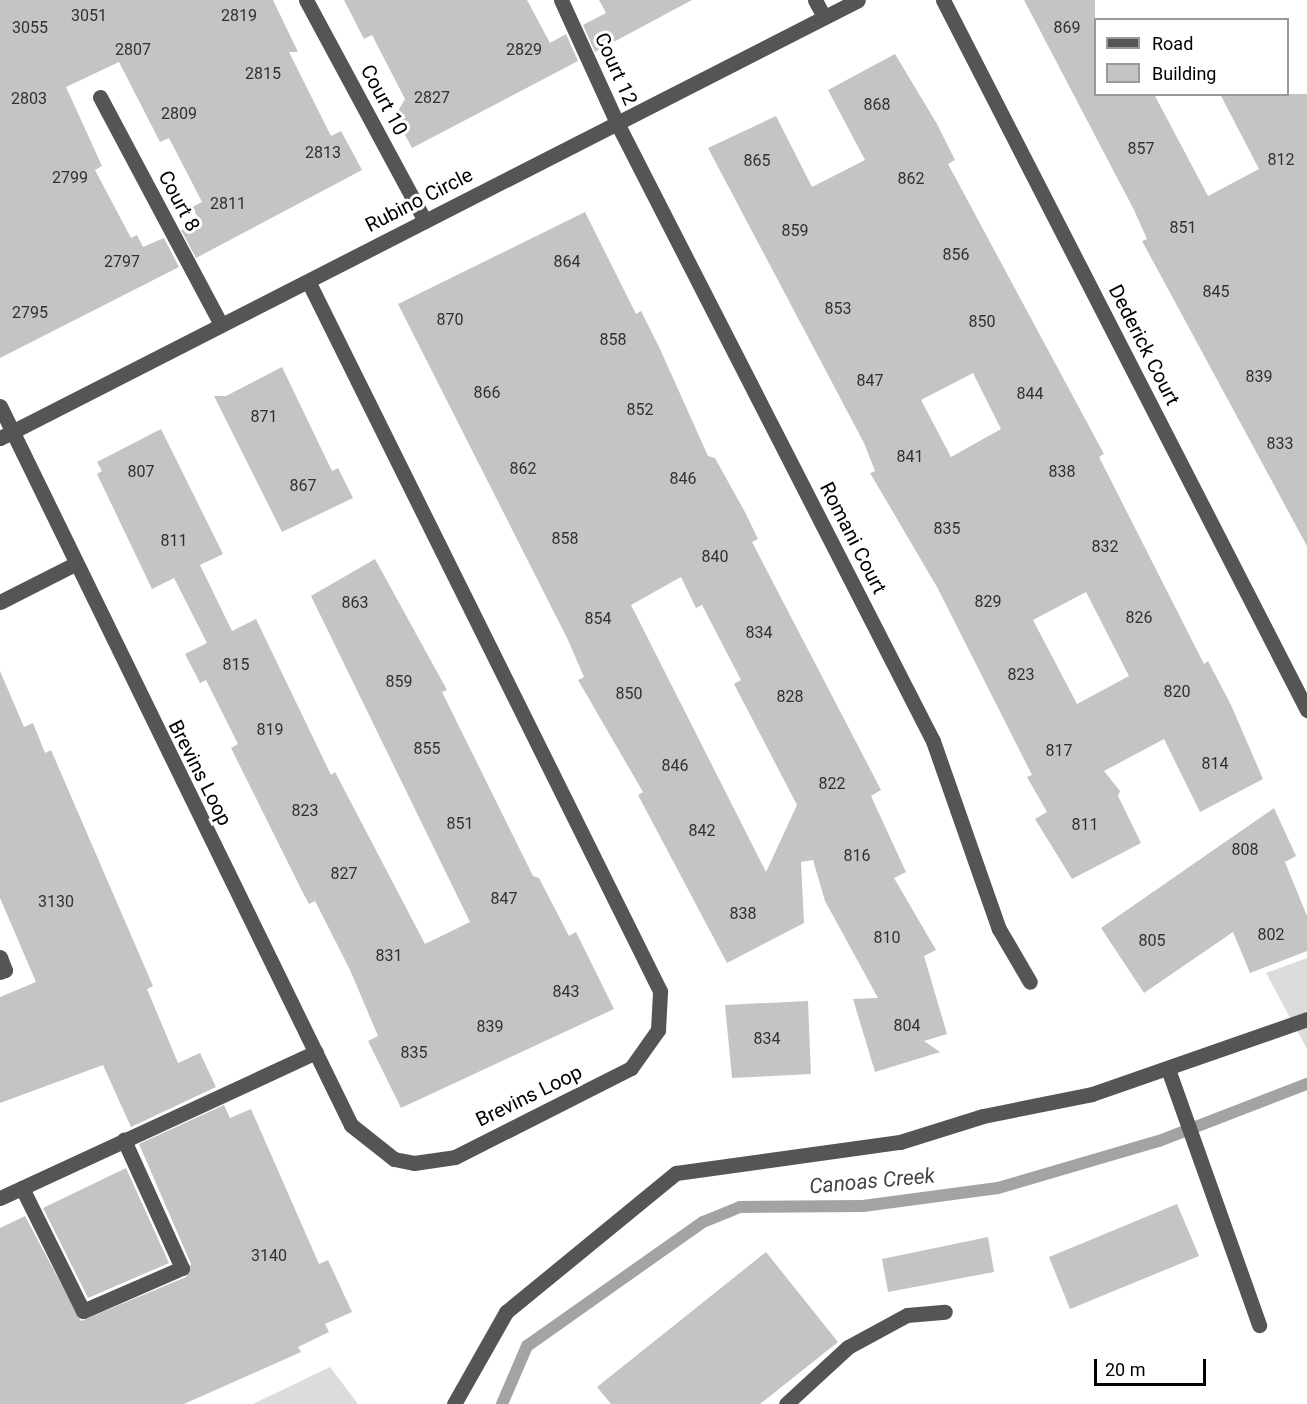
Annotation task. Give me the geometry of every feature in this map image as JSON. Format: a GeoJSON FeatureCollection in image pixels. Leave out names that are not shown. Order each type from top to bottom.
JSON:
{"type":"FeatureCollection","features":[{"type":"Feature","properties":{"kind":"street","name":"Court 10"},"geometry":{"type":"LineString","coordinates":[[306,0],[424,221]]}},
{"type":"Feature","properties":{"kind":"street","name":"Court 12"},"geometry":{"type":"LineString","coordinates":[[561,0],[617,123]]}},
{"type":"Feature","properties":{"kind":"street"},"geometry":{"type":"LineString","coordinates":[[815,0],[824,17]]}},
{"type":"Feature","properties":{"kind":"street","name":"Rubino Circle"},"geometry":{"type":"LineString","coordinates":[[6,435],[858,0]]}},
{"type":"Feature","properties":{"kind":"street","name":"Dederick Court"},"geometry":{"type":"LineString","coordinates":[[943,0],[1307,710]]}},
{"type":"Feature","properties":{"kind":"street","name":"Court 8"},"geometry":{"type":"LineString","coordinates":[[100,97],[221,326]]}},
{"type":"Feature","properties":{"kind":"street","name":"Romani Court"},"geometry":{"type":"LineString","coordinates":[[617,123],[933,741],[999,929],[1030,982]]}},
{"type":"Feature","properties":{"kind":"street","name":"Brevins Loop"},"geometry":{"type":"LineString","coordinates":[[0,406],[6,435],[316,1052],[363,1139],[394,1159],[435,1162],[631,1068],[651,1044],[662,1010],[653,973],[308,281]]}},
{"type":"Feature","properties":{"kind":"street"},"geometry":{"type":"LineString","coordinates":[[0,602],[73,565]]}},
{"type":"Feature","properties":{"kind":"street"},"geometry":{"type":"LineString","coordinates":[[0,957],[5,970],[0,972]]}},
{"type":"Feature","properties":{"kind":"street"},"geometry":{"type":"LineString","coordinates":[[454,1404],[506,1312],[676,1173],[900,1142],[982,1116],[1092,1094],[1169,1074],[1307,1019]]}},
{"type":"Feature","properties":{"kind":"street"},"geometry":{"type":"LineString","coordinates":[[0,1198],[316,1052]]}},
{"type":"Feature","properties":{"kind":"street"},"geometry":{"type":"LineString","coordinates":[[1169,1074],[1259,1325]]}},
{"type":"Feature","properties":{"kind":"street"},"geometry":{"type":"LineString","coordinates":[[22,1188],[83,1311],[182,1268],[124,1140]]}},
{"type":"Feature","properties":{"kind":"street"},"geometry":{"type":"LineString","coordinates":[[786,1404],[848,1347],[907,1315],[945,1312]]}},
{"type":"Feature","properties":{"kind":"shaded area"},"geometry":{"type":"Polygon","coordinates":[[[1307,958],[1307,1049],[1266,973],[1307,958]]]}},
{"type":"Feature","properties":{"kind":"shaded area"},"geometry":{"type":"Polygon","coordinates":[[[330,1367],[358,1404],[253,1404],[330,1367]]]}},
{"type":"Feature","properties":{"kind":"building"},"geometry":{"type":"Polygon","coordinates":[[[0,0],[273,0],[298,52],[289,52],[331,136],[341,131],[362,170],[196,258],[181,230],[200,221],[192,207],[202,202],[169,138],[160,142],[119,62],[66,87],[102,166],[95,170],[131,238],[137,235],[143,247],[164,238],[179,267],[0,358],[0,0]]]}},
{"type":"Feature","properties":{"kind":"building"},"geometry":{"type":"Polygon","coordinates":[[[344,0],[527,0],[550,43],[566,34],[578,61],[412,148],[395,116],[405,99],[372,35],[364,39],[344,0]]]}},
{"type":"Feature","properties":{"kind":"building"},"geometry":{"type":"Polygon","coordinates":[[[599,0],[692,0],[595,52],[583,25],[606,13],[599,0]]]}},
{"type":"Feature","properties":{"kind":"building"},"geometry":{"type":"Polygon","coordinates":[[[1024,0],[1095,0],[1094,96],[1155,96],[1208,196],[1259,169],[1221,96],[1307,94],[1307,546],[1142,241],[1147,239],[1024,0]]]}},
{"type":"Feature","properties":{"kind":"building"},"geometry":{"type":"Polygon","coordinates":[[[895,54],[937,124],[955,160],[948,164],[1104,454],[1099,457],[1204,664],[1208,661],[1231,705],[1263,779],[1200,812],[1164,739],[1104,771],[1120,791],[1118,796],[1141,843],[1072,879],[1035,819],[1047,812],[1027,777],[1032,775],[937,587],[870,473],[875,471],[864,443],[708,148],[776,116],[812,187],[865,160],[828,90],[895,54]],[[973,373],[921,400],[951,457],[1001,429],[973,373]],[[1086,592],[1033,620],[1077,704],[1129,676],[1086,592]]]}},
{"type":"Feature","properties":{"kind":"building"},"geometry":{"type":"Polygon","coordinates":[[[585,212],[636,314],[641,311],[708,456],[715,458],[746,514],[758,539],[752,542],[881,790],[871,796],[906,872],[894,878],[936,950],[924,956],[947,1034],[924,1041],[940,1052],[875,1072],[853,999],[878,998],[825,901],[813,860],[801,862],[804,923],[727,963],[638,795],[643,792],[578,680],[584,677],[568,640],[398,304],[585,212]],[[681,577],[631,605],[766,872],[797,805],[734,684],[741,680],[702,605],[696,608],[681,577]]]}},
{"type":"Feature","properties":{"kind":"building"},"geometry":{"type":"Polygon","coordinates":[[[282,367],[332,471],[338,468],[353,498],[282,532],[214,396],[226,396],[282,367]]]}},
{"type":"Feature","properties":{"kind":"building"},"geometry":{"type":"Polygon","coordinates":[[[161,429],[223,554],[200,565],[232,631],[256,619],[331,775],[335,772],[425,944],[470,922],[311,596],[375,559],[447,690],[442,692],[533,876],[539,878],[569,936],[576,932],[614,1009],[401,1108],[368,1041],[378,1036],[350,970],[315,901],[309,904],[302,891],[231,748],[238,744],[206,680],[200,683],[185,654],[207,643],[174,578],[152,589],[97,474],[102,471],[97,462],[161,429]]]}},
{"type":"Feature","properties":{"kind":"building"},"geometry":{"type":"Polygon","coordinates":[[[0,671],[24,727],[33,723],[45,753],[51,750],[153,986],[147,989],[178,1063],[200,1053],[216,1087],[131,1127],[103,1065],[0,1103],[0,997],[36,982],[0,898],[0,671]]]}},
{"type":"Feature","properties":{"kind":"building"},"geometry":{"type":"Polygon","coordinates":[[[1274,808],[1296,856],[1285,862],[1307,916],[1307,951],[1250,973],[1233,932],[1144,993],[1101,928],[1274,808]]]}},
{"type":"Feature","properties":{"kind":"building"},"geometry":{"type":"Polygon","coordinates":[[[808,1001],[811,1074],[732,1078],[725,1005],[808,1001]]]}},
{"type":"Feature","properties":{"kind":"building"},"geometry":{"type":"Polygon","coordinates":[[[224,1105],[230,1118],[251,1109],[319,1264],[328,1260],[352,1312],[325,1324],[329,1332],[298,1347],[301,1352],[184,1404],[0,1404],[0,1228],[25,1216],[81,1321],[186,1277],[191,1264],[139,1144],[224,1105]]]}},
{"type":"Feature","properties":{"kind":"building"},"geometry":{"type":"Polygon","coordinates":[[[126,1168],[169,1263],[88,1298],[43,1208],[126,1168]]]}},
{"type":"Feature","properties":{"kind":"building"},"geometry":{"type":"Polygon","coordinates":[[[1177,1204],[1199,1256],[1070,1309],[1049,1257],[1177,1204]]]}},
{"type":"Feature","properties":{"kind":"building"},"geometry":{"type":"Polygon","coordinates":[[[988,1237],[994,1272],[888,1292],[882,1259],[988,1237]]]}},
{"type":"Feature","properties":{"kind":"building"},"geometry":{"type":"Polygon","coordinates":[[[766,1252],[838,1342],[760,1404],[611,1404],[597,1387],[766,1252]]]}},
{"type":"Feature","properties":{"kind":"waterway","name":"Canoas Creek"},"geometry":{"type":"LineString","coordinates":[[502,1404],[527,1346],[703,1222],[740,1207],[863,1206],[998,1188],[1159,1141],[1307,1084]]}}]}
